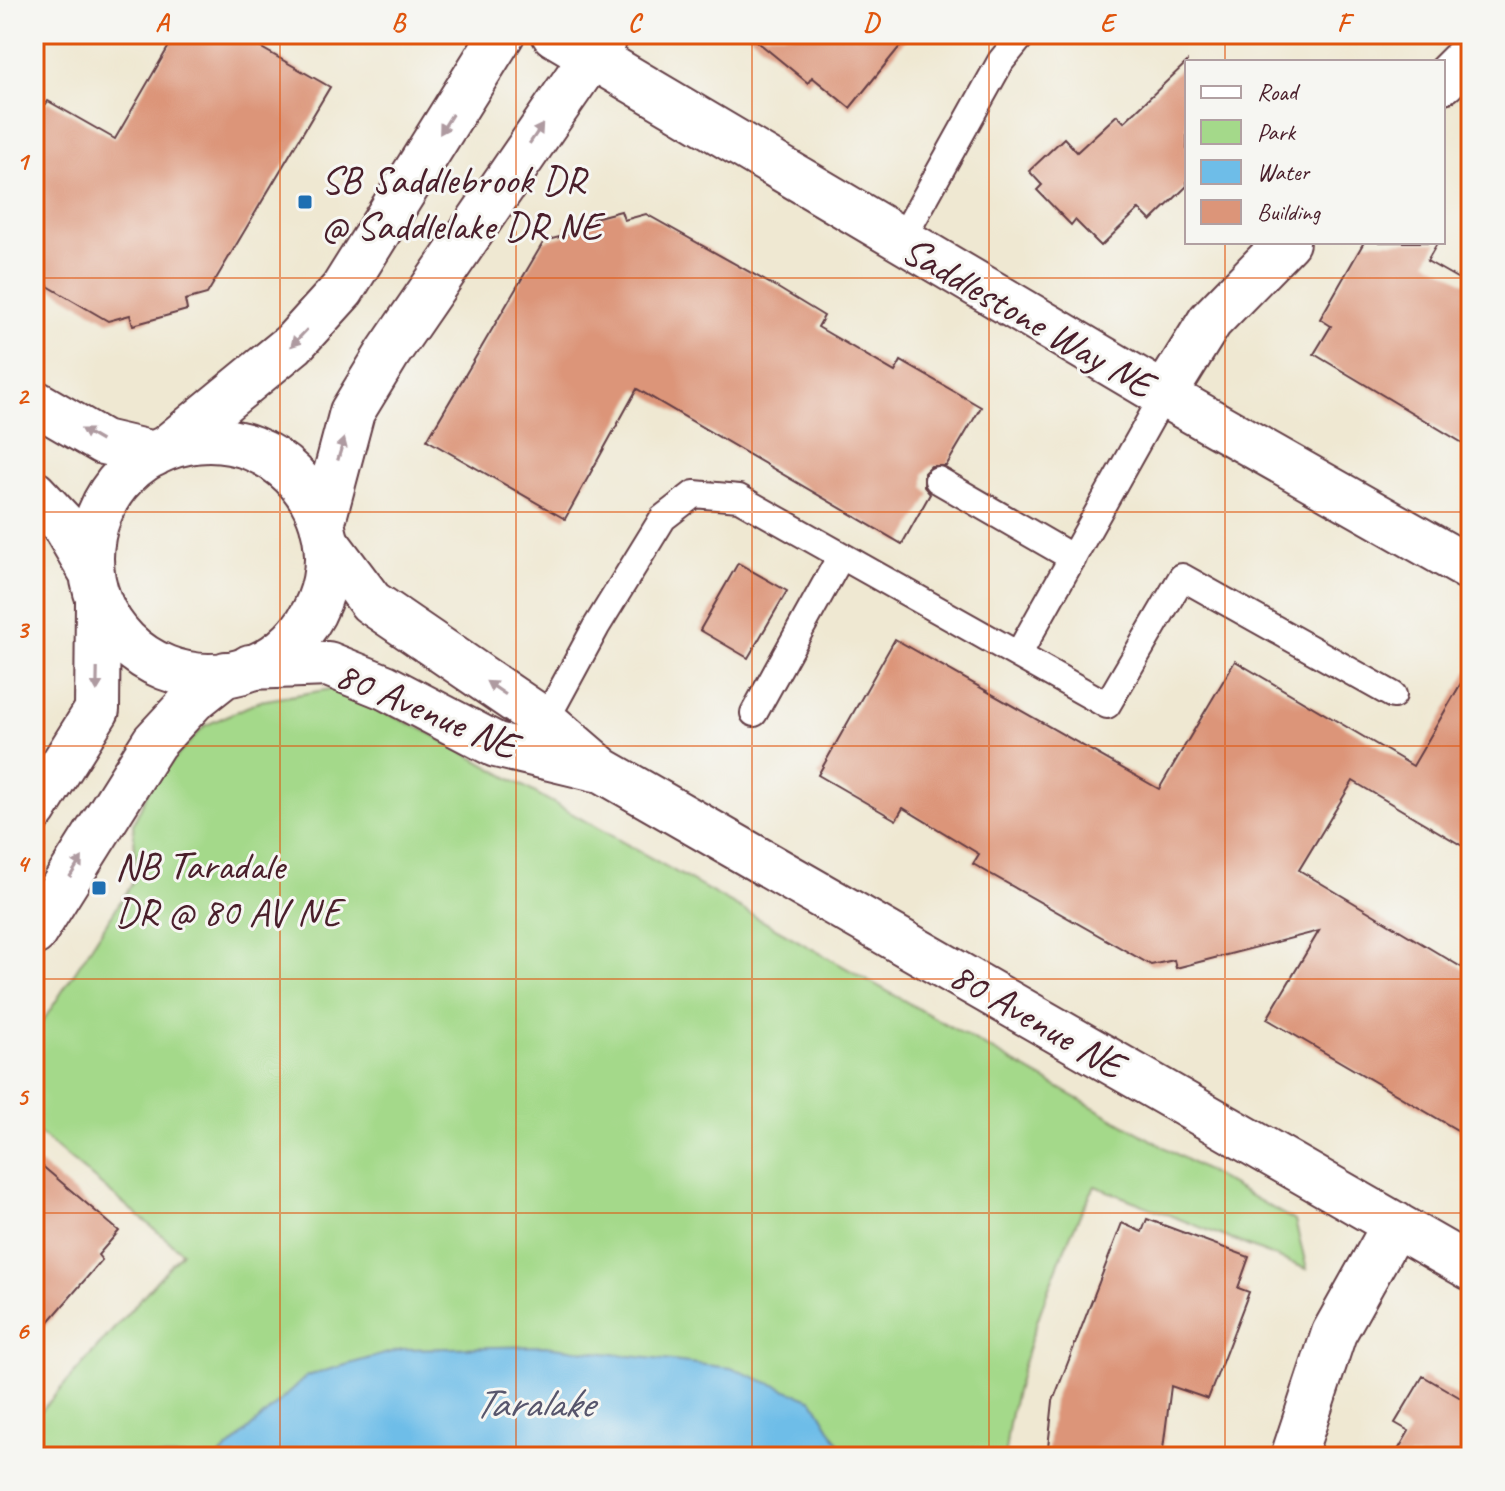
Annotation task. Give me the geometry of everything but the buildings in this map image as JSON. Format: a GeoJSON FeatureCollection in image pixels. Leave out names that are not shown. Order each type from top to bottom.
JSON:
{"type":"FeatureCollection","features":[{"type":"Feature","properties":{"kind":"street"},"geometry":{"type":"LineString","coordinates":[[34,810],[97,710],[93,529],[102,505],[134,465],[162,450],[293,344],[342,290],[502,34]]}},
{"type":"Feature","properties":{"kind":"street"},"geometry":{"type":"LineString","coordinates":[[34,493],[63,524],[119,636],[167,669],[195,676],[238,671],[266,662],[300,634],[320,598],[327,569],[324,533],[352,412],[583,41]]}},
{"type":"Feature","properties":{"kind":"street","name":"Saddlestone Way NE"},"geometry":{"type":"LineString","coordinates":[[583,41],[901,241],[1471,569]]}},
{"type":"Feature","properties":{"kind":"street"},"geometry":{"type":"LineString","coordinates":[[1445,79],[1471,53]]}},
{"type":"Feature","properties":{"kind":"street"},"geometry":{"type":"LineString","coordinates":[[1164,395],[1210,321],[1285,244]]}},
{"type":"Feature","properties":{"kind":"street"},"geometry":{"type":"LineString","coordinates":[[34,402],[103,442],[162,450],[198,440],[243,445],[281,464],[304,487],[324,533]]}},
{"type":"Feature","properties":{"kind":"street","name":"80 Avenue NE"},"geometry":{"type":"LineString","coordinates":[[324,533],[371,602],[545,721],[602,770],[1471,1268]]}},
{"type":"Feature","properties":{"kind":"street","name":"80 Avenue NE"},"geometry":{"type":"LineString","coordinates":[[238,671],[328,664],[385,687],[496,745],[602,770]]}},
{"type":"Feature","properties":{"kind":"street"},"geometry":{"type":"LineString","coordinates":[[34,933],[154,742],[193,700],[238,671]]}},
{"type":"Feature","properties":{"kind":"street"},"geometry":{"type":"LineString","coordinates":[[1293,1457],[1334,1333],[1395,1224]]}},
{"type":"Feature","properties":{"kind":"lane"},"geometry":{"type":"LineString","coordinates":[[901,241],[1001,61],[1023,34]]}},
{"type":"Feature","properties":{"kind":"lane"},"geometry":{"type":"LineString","coordinates":[[1018,655],[1164,395]]}},
{"type":"Feature","properties":{"kind":"lane"},"geometry":{"type":"LineString","coordinates":[[938,480],[1073,558]]}},
{"type":"Feature","properties":{"kind":"lane"},"geometry":{"type":"LineString","coordinates":[[545,721],[596,627],[663,518],[694,494],[739,498],[1107,705],[1182,577],[1393,695]]}},
{"type":"Feature","properties":{"kind":"lane"},"geometry":{"type":"LineString","coordinates":[[754,713],[841,556]]}},
{"type":"Feature","properties":{"kind":"green space"},"geometry":{"type":"Polygon","coordinates":[[[331,689],[422,729],[1295,1221],[1307,1269],[1095,1186],[1066,1245],[1038,1318],[1016,1393],[1005,1457],[34,1457],[34,1419],[182,1252],[34,1129],[34,1035],[137,876],[133,824],[151,785],[204,726],[260,701],[331,689]]]}},
{"type":"Feature","properties":{"kind":"water","name":"Taralake"},"geometry":{"type":"Polygon","coordinates":[[[545,1346],[731,1368],[813,1400],[847,1457],[219,1457],[307,1376],[402,1349],[545,1346]]]}},
{"type":"Feature","properties":{"kind":"place","name":"SB Saddlebrook DR @ Saddlelake DR NE"},"geometry":{"type":"Point","coordinates":[305,202]}},
{"type":"Feature","properties":{"kind":"place","name":"NB Taradale DR @ 80 AV NE"},"geometry":{"type":"Point","coordinates":[99,888]}}]}
